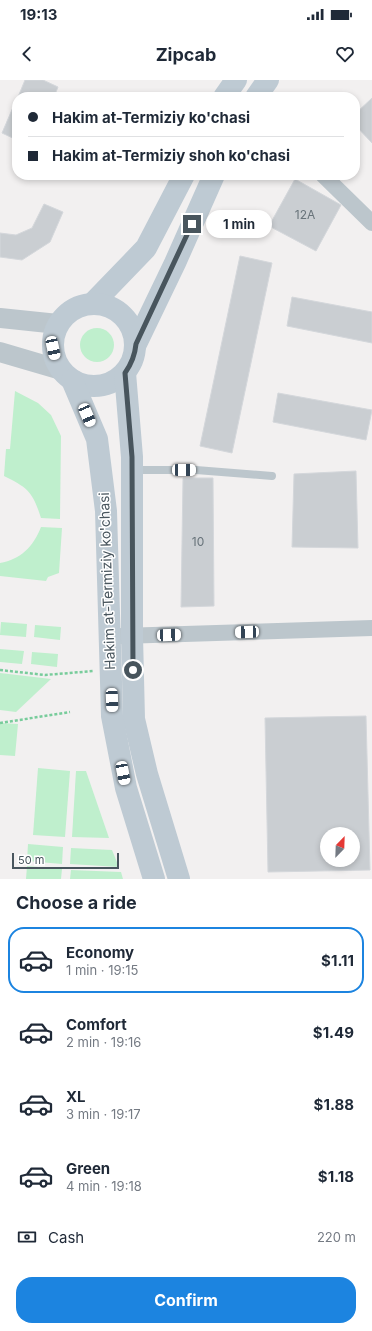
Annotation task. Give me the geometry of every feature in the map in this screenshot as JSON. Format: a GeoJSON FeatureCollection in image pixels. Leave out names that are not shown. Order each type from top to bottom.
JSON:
{"type":"FeatureCollection","features":[{"type":"Feature","properties":{"kind":"main road"},"geometry":{"type":"LineString","coordinates":[[228,92],[236,80]]}},
{"type":"Feature","properties":{"kind":"main road"},"geometry":{"type":"LineString","coordinates":[[260,92],[268,80]]}},
{"type":"Feature","properties":{"kind":"main road"},"geometry":{"type":"LineString","coordinates":[[93,303],[146,248],[181,180]]}},
{"type":"Feature","properties":{"kind":"main road"},"geometry":{"type":"LineString","coordinates":[[136,344],[175,263],[212,180]]}},
{"type":"Feature","properties":{"kind":"main road"},"geometry":{"type":"LineString","coordinates":[[93,303],[106,305],[118,311],[127,320],[134,331],[136,344],[135,354],[125,373],[113,382],[100,386],[85,385],[67,375],[55,360],[53,348],[54,336],[58,324],[67,313],[79,306],[93,303]]}},
{"type":"Feature","properties":{"kind":"main road","name":"Hakim at-Termiziy ko'chasi"},"geometry":{"type":"LineString","coordinates":[[125,373],[132,470],[132,636],[134,719],[147,774],[179,879]]}},
{"type":"Feature","properties":{"kind":"main road","name":"Hakim at-Termiziy ko'chasi"},"geometry":{"type":"LineString","coordinates":[[67,375],[97,439],[106,511],[112,716],[126,788],[154,879]]}},
{"type":"Feature","properties":{"kind":"street"},"geometry":{"type":"LineString","coordinates":[[328,180],[372,222]]}},
{"type":"Feature","properties":{"kind":"street"},"geometry":{"type":"LineString","coordinates":[[0,318],[58,324]]}},
{"type":"Feature","properties":{"kind":"street"},"geometry":{"type":"LineString","coordinates":[[0,352],[67,375]]}},
{"type":"Feature","properties":{"kind":"street"},"geometry":{"type":"LineString","coordinates":[[110,636],[372,628]]}},
{"type":"Feature","properties":{"kind":"lane"},"geometry":{"type":"LineString","coordinates":[[132,470],[196,470],[272,476]]}},
{"type":"Feature","properties":{"kind":"path"},"geometry":{"type":"LineString","coordinates":[[0,670],[45,674],[111,670]]}},
{"type":"Feature","properties":{"kind":"path"},"geometry":{"type":"LineString","coordinates":[[0,723],[70,712]]}},
{"type":"Feature","properties":{"kind":"green space"},"geometry":{"type":"Polygon","coordinates":[[[97,328],[103,329],[109,333],[113,339],[113,351],[109,357],[103,361],[97,362],[91,361],[85,357],[81,351],[80,345],[81,339],[85,333],[91,329],[97,328]]]}},
{"type":"Feature","properties":{"kind":"green space"},"geometry":{"type":"Polygon","coordinates":[[[15,391],[38,403],[51,415],[61,436],[60,519],[41,518],[29,492],[19,484],[4,476],[6,449],[10,449],[15,391]]]}},
{"type":"Feature","properties":{"kind":"green space"},"geometry":{"type":"Polygon","coordinates":[[[41,527],[62,528],[59,573],[48,577],[46,581],[0,576],[0,563],[14,558],[25,551],[38,534],[41,527]]]}},
{"type":"Feature","properties":{"kind":"green space"},"geometry":{"type":"Polygon","coordinates":[[[1,622],[27,624],[26,637],[0,635],[1,622]]]}},
{"type":"Feature","properties":{"kind":"green space"},"geometry":{"type":"Polygon","coordinates":[[[35,625],[61,627],[60,640],[34,637],[35,625]]]}},
{"type":"Feature","properties":{"kind":"green space"},"geometry":{"type":"Polygon","coordinates":[[[0,649],[24,651],[22,664],[0,662],[0,649]]]}},
{"type":"Feature","properties":{"kind":"green space"},"geometry":{"type":"Polygon","coordinates":[[[32,652],[58,654],[57,667],[31,664],[32,652]]]}},
{"type":"Feature","properties":{"kind":"green space"},"geometry":{"type":"Polygon","coordinates":[[[0,673],[51,679],[16,712],[0,710],[0,673]]]}},
{"type":"Feature","properties":{"kind":"green space"},"geometry":{"type":"Polygon","coordinates":[[[0,723],[18,724],[15,756],[0,755],[0,723]]]}},
{"type":"Feature","properties":{"kind":"green space"},"geometry":{"type":"Polygon","coordinates":[[[38,768],[70,771],[65,837],[33,835],[38,768]]]}},
{"type":"Feature","properties":{"kind":"green space"},"geometry":{"type":"Polygon","coordinates":[[[76,771],[86,771],[109,838],[72,837],[76,771]]]}},
{"type":"Feature","properties":{"kind":"green space"},"geometry":{"type":"Polygon","coordinates":[[[28,844],[63,847],[62,864],[27,861],[28,844]]]}},
{"type":"Feature","properties":{"kind":"green space"},"geometry":{"type":"Polygon","coordinates":[[[71,848],[112,850],[119,867],[70,864],[71,848]]]}},
{"type":"Feature","properties":{"kind":"green space"},"geometry":{"type":"Polygon","coordinates":[[[27,866],[62,869],[61,879],[26,879],[27,866]]]}},
{"type":"Feature","properties":{"kind":"green space"},"geometry":{"type":"Polygon","coordinates":[[[71,870],[121,872],[123,879],[70,879],[71,870]]]}},
{"type":"Feature","properties":{"kind":"building"},"geometry":{"type":"Polygon","coordinates":[[[25,80],[43,80],[58,87],[56,92],[20,92],[25,80]]]}},
{"type":"Feature","properties":{"kind":"building"},"geometry":{"type":"Polygon","coordinates":[[[372,98],[372,143],[360,130],[360,109],[372,98]]]}},
{"type":"Feature","properties":{"kind":"building"},"geometry":{"type":"Polygon","coordinates":[[[12,110],[12,138],[2,133],[12,110]]]}},
{"type":"Feature","properties":{"kind":"building"},"geometry":{"type":"Polygon","coordinates":[[[294,180],[341,205],[316,251],[269,226],[294,180]]]}},
{"type":"Feature","properties":{"kind":"building"},"geometry":{"type":"Polygon","coordinates":[[[44,204],[63,212],[50,242],[22,260],[0,257],[0,233],[16,235],[32,228],[44,204]]]}},
{"type":"Feature","properties":{"kind":"building"},"geometry":{"type":"Polygon","coordinates":[[[240,256],[272,263],[232,453],[200,446],[240,256]]]}},
{"type":"Feature","properties":{"kind":"building"},"geometry":{"type":"Polygon","coordinates":[[[292,297],[372,312],[372,343],[287,326],[292,297]]]}},
{"type":"Feature","properties":{"kind":"building"},"geometry":{"type":"Polygon","coordinates":[[[278,393],[372,410],[366,440],[273,422],[278,393]]]}},
{"type":"Feature","properties":{"kind":"building"},"geometry":{"type":"Polygon","coordinates":[[[356,471],[358,548],[292,547],[294,474],[356,471]]]}},
{"type":"Feature","properties":{"kind":"building"},"geometry":{"type":"Polygon","coordinates":[[[183,478],[213,478],[214,606],[181,607],[183,478]]]}},
{"type":"Feature","properties":{"kind":"building"},"geometry":{"type":"Polygon","coordinates":[[[366,716],[370,870],[268,872],[265,718],[366,716]]]}},
{"type":"Feature","properties":{"kind":"route"},"geometry":{"type":"LineString","coordinates":[[133,670],[132,457],[125,373],[135,354],[136,344],[192,224]]}}]}
